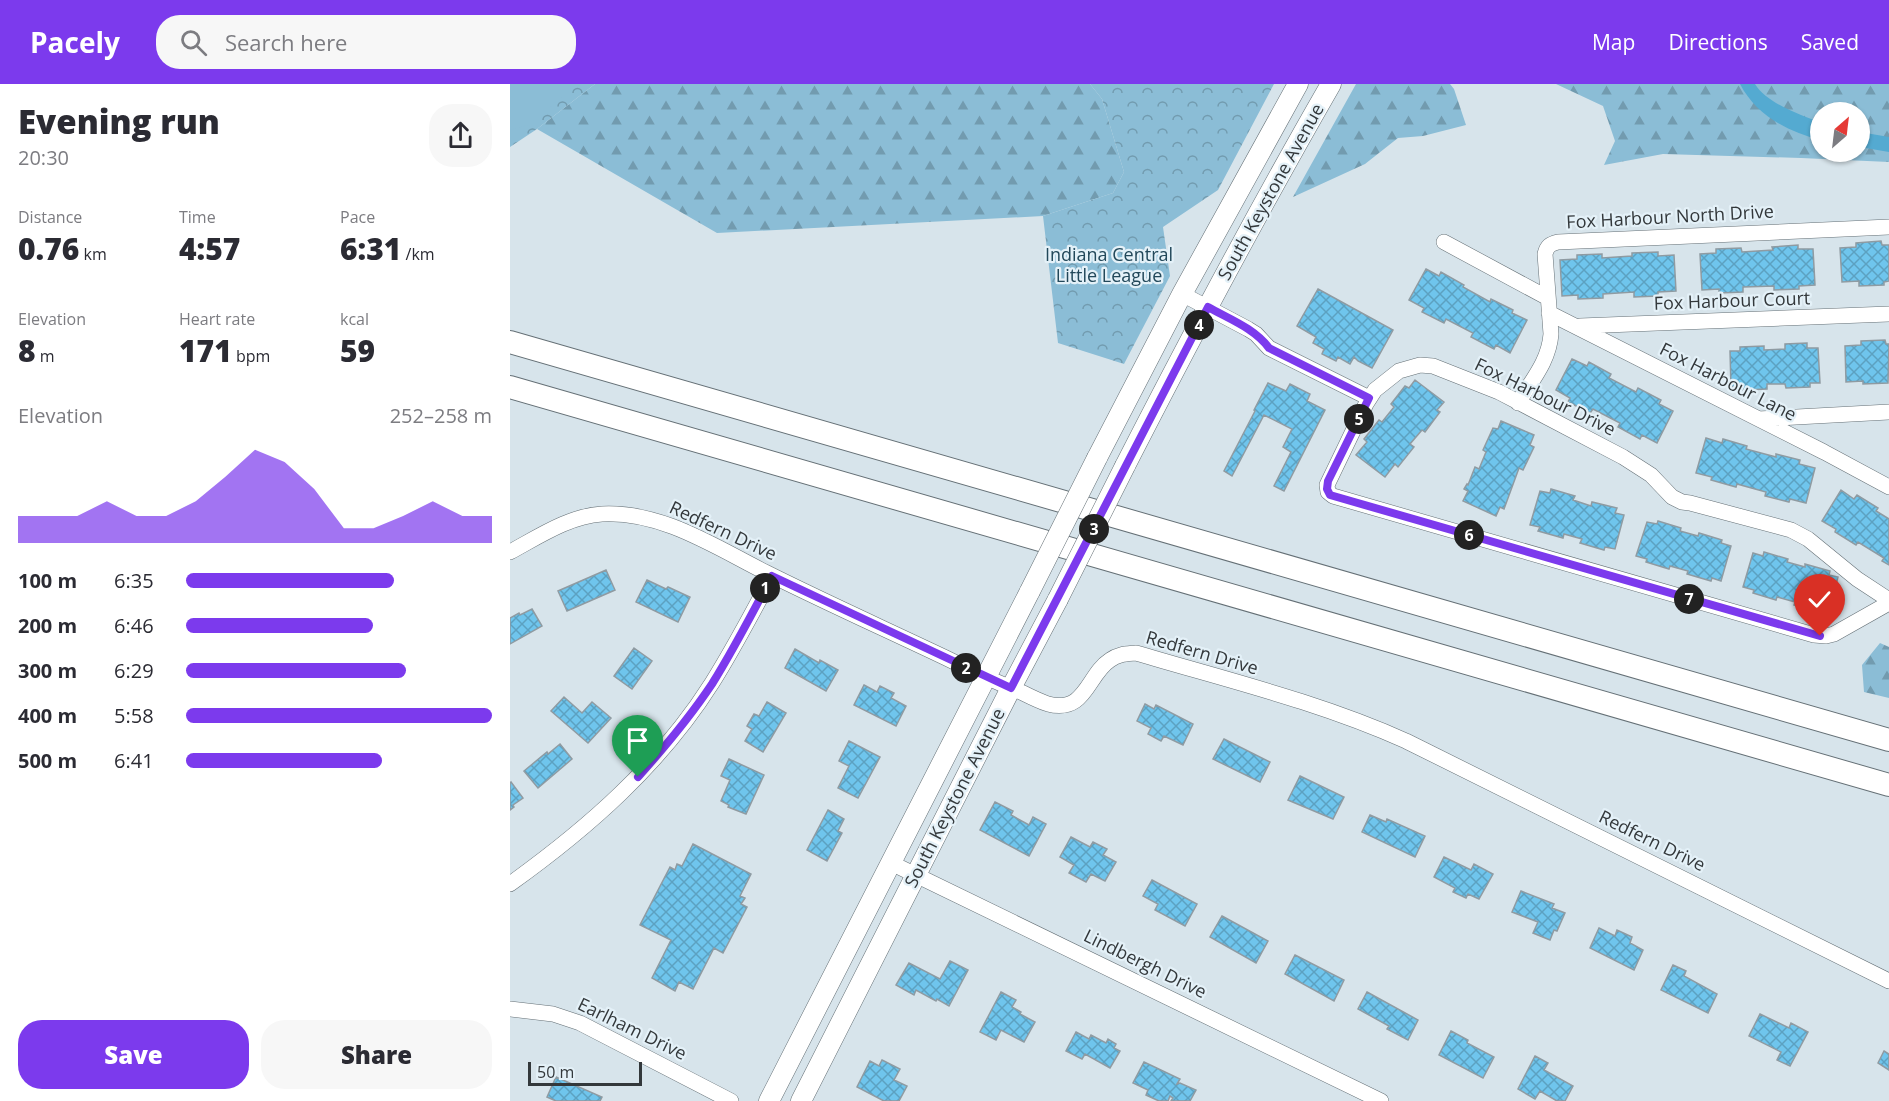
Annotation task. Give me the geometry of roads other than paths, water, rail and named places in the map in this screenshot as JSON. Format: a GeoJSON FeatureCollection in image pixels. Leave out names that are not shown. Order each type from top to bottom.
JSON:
{"type":"FeatureCollection","features":[{"type":"Feature","properties":{"kind":"highway"},"geometry":{"type":"LineString","coordinates":[[510,342],[1889,740]]}},
{"type":"Feature","properties":{"kind":"highway"},"geometry":{"type":"LineString","coordinates":[[510,387],[1889,785]]}},
{"type":"Feature","properties":{"kind":"main road","name":"South Keystone Avenue"},"geometry":{"type":"LineString","coordinates":[[769,1101],[1182,294],[1298,84]]}},
{"type":"Feature","properties":{"kind":"main road","name":"South Keystone Avenue"},"geometry":{"type":"LineString","coordinates":[[801,1101],[1125,466],[1208,307],[1331,84]]}},
{"type":"Feature","properties":{"kind":"street","name":"Fox Harbour North Drive"},"geometry":{"type":"LineString","coordinates":[[1518,403],[1548,354],[1551,334],[1545,254],[1550,245],[1558,242],[1889,227]]}},
{"type":"Feature","properties":{"kind":"street","name":"Fox Harbour Lane"},"geometry":{"type":"LineString","coordinates":[[1444,242],[1549,305],[1577,327],[1889,487]]}},
{"type":"Feature","properties":{"kind":"street"},"geometry":{"type":"LineString","coordinates":[[1182,294],[1248,329],[1269,348],[1369,398]]}},
{"type":"Feature","properties":{"kind":"street","name":"Fox Harbour Court"},"geometry":{"type":"LineString","coordinates":[[1577,327],[1889,314]]}},
{"type":"Feature","properties":{"kind":"street","name":"Fox Harbour Drive"},"geometry":{"type":"LineString","coordinates":[[1420,365],[1433,366],[1498,392],[1623,457],[1651,475],[1672,497],[1682,502],[1690,502],[1791,530],[1808,539],[1889,602],[1834,633],[1826,636],[1814,635],[1333,496],[1327,489],[1328,481],[1369,398],[1382,383],[1395,374],[1420,365]]}},
{"type":"Feature","properties":{"kind":"street"},"geometry":{"type":"LineString","coordinates":[[1756,419],[1889,412]]}},
{"type":"Feature","properties":{"kind":"street","name":"Redfern Drive"},"geometry":{"type":"LineString","coordinates":[[510,552],[574,520],[600,514],[629,514],[646,517],[678,528],[772,576],[1048,704],[1063,705],[1077,700],[1110,659],[1122,654],[1136,653],[1319,706],[1406,741],[1889,981]]}},
{"type":"Feature","properties":{"kind":"street"},"geometry":{"type":"LineString","coordinates":[[510,884],[587,826],[656,757],[711,685],[734,648],[772,576]]}},
{"type":"Feature","properties":{"kind":"street","name":"Lindbergh Drive"},"geometry":{"type":"LineString","coordinates":[[891,863],[1381,1101]]}},
{"type":"Feature","properties":{"kind":"street","name":"Earlham Drive"},"geometry":{"type":"LineString","coordinates":[[510,1009],[552,1014],[580,1023],[731,1101]]}},
{"type":"Feature","properties":{"kind":"park label","name":"Indiana Central Little League"},"geometry":{"type":"Point","coordinates":[1109,265]}}]}
